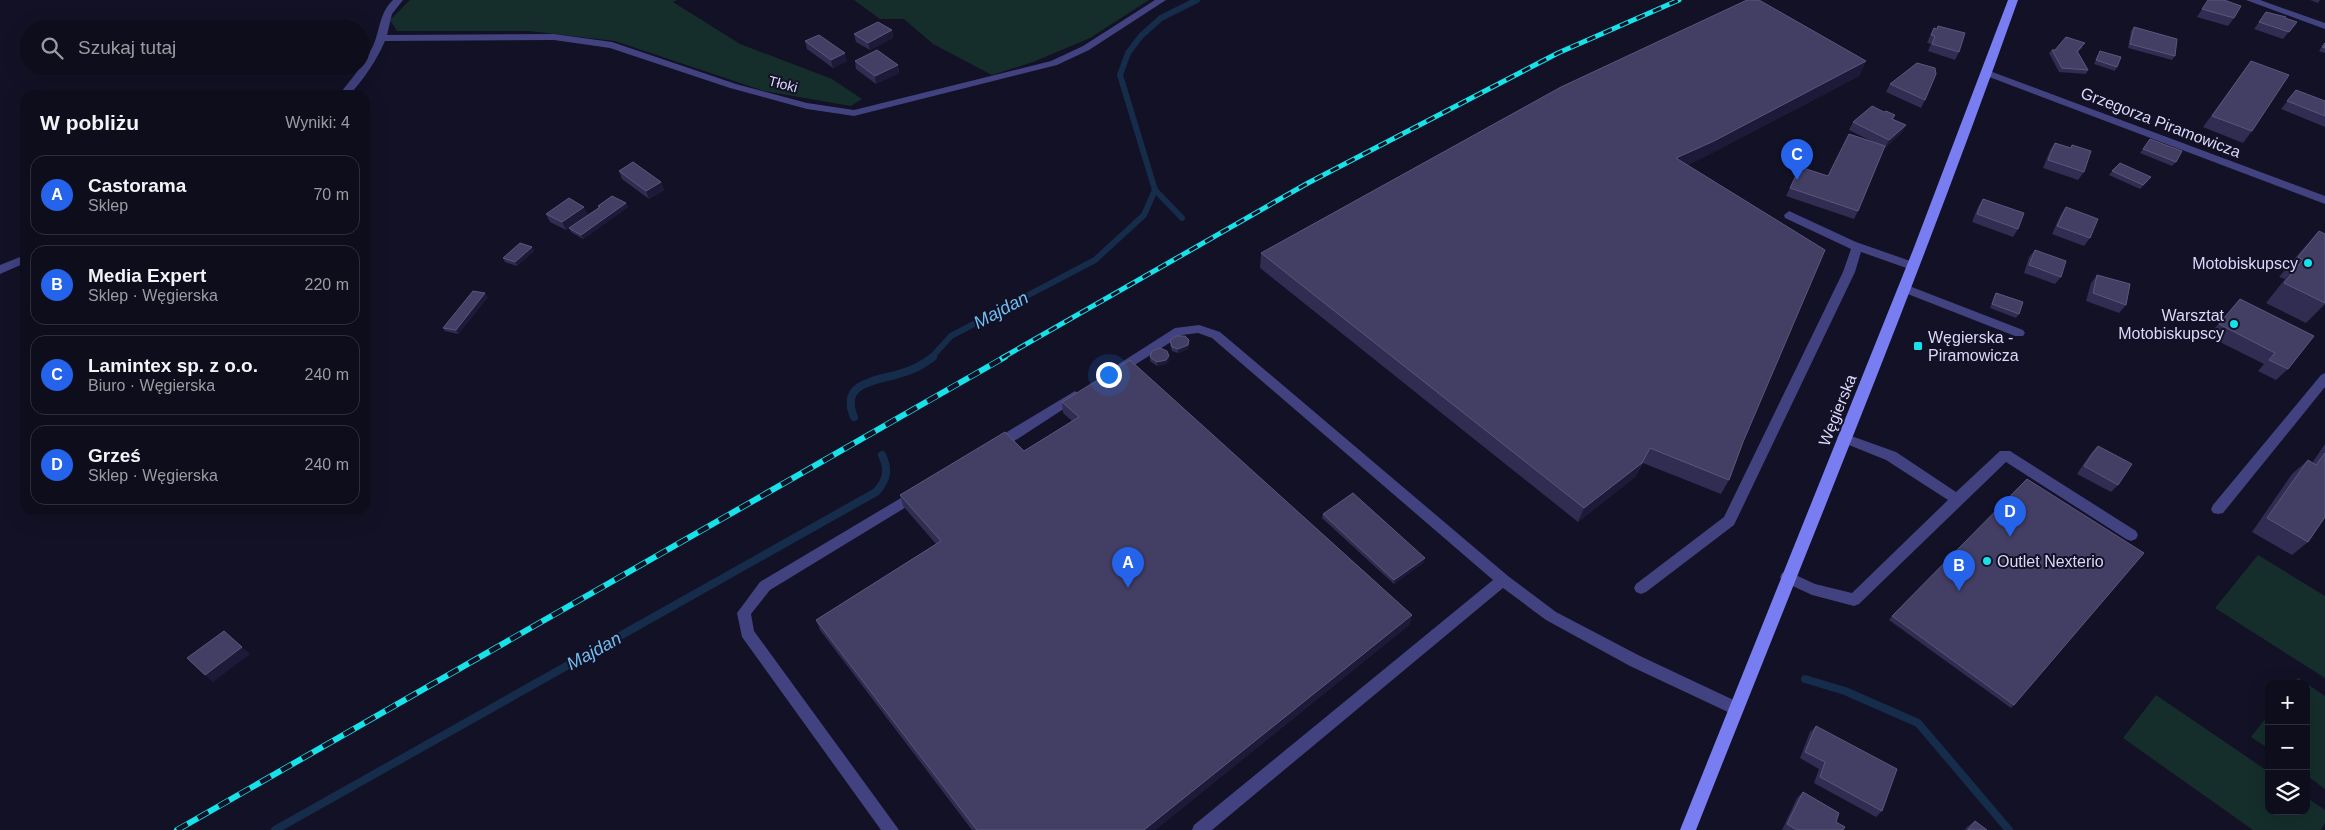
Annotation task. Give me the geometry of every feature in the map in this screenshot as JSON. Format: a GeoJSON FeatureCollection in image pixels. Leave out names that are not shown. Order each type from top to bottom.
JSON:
{"type":"FeatureCollection","features":[{"type":"Feature","properties":{"kind":"main road","name":"Węgierska"},"geometry":{"type":"LineString","coordinates":[[1688,830],[1787,577],[1904,288],[1987,73],[2013,0]]}},
{"type":"Feature","properties":{"kind":"street"},"geometry":{"type":"LineString","coordinates":[[370,58],[381,38],[383,20],[398,0]]}},
{"type":"Feature","properties":{"kind":"street","name":"Tłoki"},"geometry":{"type":"LineString","coordinates":[[381,38],[554,37],[602,44],[733,86],[807,106],[854,112],[894,105],[1054,63],[1086,48],[1161,0]]}},
{"type":"Feature","properties":{"kind":"street"},"geometry":{"type":"LineString","coordinates":[[2251,0],[2325,26]]}},
{"type":"Feature","properties":{"kind":"street","name":"Grzegorza Piramowicza"},"geometry":{"type":"LineString","coordinates":[[1987,73],[2325,200]]}},
{"type":"Feature","properties":{"kind":"street"},"geometry":{"type":"LineString","coordinates":[[349,90],[361,75]]}},
{"type":"Feature","properties":{"kind":"street"},"geometry":{"type":"LineString","coordinates":[[1789,215],[1857,246],[1912,266]]}},
{"type":"Feature","properties":{"kind":"street"},"geometry":{"type":"LineString","coordinates":[[1641,588],[1729,521],[1849,272],[1857,246]]}},
{"type":"Feature","properties":{"kind":"street"},"geometry":{"type":"LineString","coordinates":[[0,270],[20,261]]}},
{"type":"Feature","properties":{"kind":"street"},"geometry":{"type":"LineString","coordinates":[[1904,288],[2019,333]]}},
{"type":"Feature","properties":{"kind":"street"},"geometry":{"type":"LineString","coordinates":[[1107,376],[1180,331],[1199,329],[1216,335],[1503,580],[1551,616],[1635,661],[1735,708]]}},
{"type":"Feature","properties":{"kind":"street"},"geometry":{"type":"LineString","coordinates":[[2218,509],[2325,378]]}},
{"type":"Feature","properties":{"kind":"street"},"geometry":{"type":"LineString","coordinates":[[984,452],[1083,391]]}},
{"type":"Feature","properties":{"kind":"street"},"geometry":{"type":"LineString","coordinates":[[1843,438],[1891,456],[1957,499]]}},
{"type":"Feature","properties":{"kind":"street"},"geometry":{"type":"LineString","coordinates":[[1787,577],[1812,589],[1854,600],[1957,499],[2005,455],[2131,535]]}},
{"type":"Feature","properties":{"kind":"street"},"geometry":{"type":"LineString","coordinates":[[891,830],[747,633],[744,613],[765,586],[925,488]]}},
{"type":"Feature","properties":{"kind":"street"},"geometry":{"type":"LineString","coordinates":[[1200,830],[1503,580]]}},
{"type":"Feature","properties":{"kind":"green space"},"geometry":{"type":"Polygon","coordinates":[[[410,0],[677,0],[673,2],[740,44],[832,79],[862,99],[851,106],[764,91],[615,41],[529,31],[397,31],[390,20],[410,0]]]}},
{"type":"Feature","properties":{"kind":"green space"},"geometry":{"type":"Polygon","coordinates":[[[854,0],[1149,0],[1090,38],[1033,62],[992,75],[933,44],[904,19],[880,19],[854,0]]]}},
{"type":"Feature","properties":{"kind":"green space"},"geometry":{"type":"Polygon","coordinates":[[[2258,555],[2325,596],[2325,678],[2215,608],[2258,555]]]}},
{"type":"Feature","properties":{"kind":"green space"},"geometry":{"type":"Polygon","coordinates":[[[2310,686],[2325,696],[2325,789],[2310,778],[2310,686]]]}},
{"type":"Feature","properties":{"kind":"green space"},"geometry":{"type":"Polygon","coordinates":[[[2156,695],[2265,769],[2265,815],[2310,815],[2310,800],[2325,810],[2325,823],[2321,830],[2253,830],[2123,738],[2156,695]]]}},
{"type":"Feature","properties":{"kind":"green space"},"geometry":{"type":"Polygon","coordinates":[[[2265,719],[2265,746],[2251,737],[2265,719]]]}},
{"type":"Feature","properties":{"kind":"building"},"geometry":{"type":"Polygon","coordinates":[[[1747,0],[1759,0],[1866,61],[1714,141],[1676,158],[1825,250],[1743,442],[1729,480],[1650,448],[1642,463],[1584,508],[1261,253],[1561,87],[1747,0]]]}},
{"type":"Feature","properties":{"kind":"building"},"geometry":{"type":"Polygon","coordinates":[[[2208,0],[2224,0],[2241,6],[2234,18],[2202,9],[2208,0]]]}},
{"type":"Feature","properties":{"kind":"building"},"geometry":{"type":"Polygon","coordinates":[[[2266,12],[2297,22],[2289,32],[2259,22],[2266,12]]]}},
{"type":"Feature","properties":{"kind":"building"},"geometry":{"type":"Polygon","coordinates":[[[878,22],[892,30],[868,43],[854,34],[878,22]]]}},
{"type":"Feature","properties":{"kind":"building"},"geometry":{"type":"Polygon","coordinates":[[[1938,26],[1965,33],[1959,52],[1932,44],[1935,36],[1931,35],[1934,28],[1937,29],[1938,26]]]}},
{"type":"Feature","properties":{"kind":"building"},"geometry":{"type":"Polygon","coordinates":[[[2134,27],[2177,39],[2175,56],[2130,44],[2134,27]]]}},
{"type":"Feature","properties":{"kind":"building"},"geometry":{"type":"Polygon","coordinates":[[[819,35],[845,53],[831,60],[805,41],[819,35]]]}},
{"type":"Feature","properties":{"kind":"building"},"geometry":{"type":"Polygon","coordinates":[[[2066,37],[2085,43],[2077,51],[2088,70],[2062,68],[2052,50],[2055,50],[2066,37]]]}},
{"type":"Feature","properties":{"kind":"building"},"geometry":{"type":"Polygon","coordinates":[[[877,50],[898,65],[875,76],[855,61],[877,50]]]}},
{"type":"Feature","properties":{"kind":"building"},"geometry":{"type":"Polygon","coordinates":[[[2100,51],[2121,57],[2117,67],[2096,60],[2100,51]]]}},
{"type":"Feature","properties":{"kind":"building"},"geometry":{"type":"Polygon","coordinates":[[[2251,61],[2289,75],[2252,131],[2212,116],[2251,61]]]}},
{"type":"Feature","properties":{"kind":"building"},"geometry":{"type":"Polygon","coordinates":[[[1917,63],[1935,68],[1936,74],[1925,100],[1890,84],[1917,63]]]}},
{"type":"Feature","properties":{"kind":"building"},"geometry":{"type":"Polygon","coordinates":[[[2296,90],[2325,101],[2325,116],[2287,101],[2296,90]]]}},
{"type":"Feature","properties":{"kind":"building"},"geometry":{"type":"Polygon","coordinates":[[[1872,106],[1895,115],[1892,119],[1906,125],[1889,140],[1853,122],[1872,106]]]}},
{"type":"Feature","properties":{"kind":"building"},"geometry":{"type":"Polygon","coordinates":[[[1849,134],[1885,146],[1858,211],[1790,188],[1800,167],[1828,176],[1849,134]]]}},
{"type":"Feature","properties":{"kind":"building"},"geometry":{"type":"Polygon","coordinates":[[[2150,139],[2182,151],[2176,162],[2143,149],[2150,139]]]}},
{"type":"Feature","properties":{"kind":"building"},"geometry":{"type":"Polygon","coordinates":[[[2055,143],[2071,148],[2072,145],[2091,151],[2084,172],[2048,160],[2055,143]]]}},
{"type":"Feature","properties":{"kind":"building"},"geometry":{"type":"Polygon","coordinates":[[[633,162],[661,182],[646,191],[619,171],[633,162]]]}},
{"type":"Feature","properties":{"kind":"building"},"geometry":{"type":"Polygon","coordinates":[[[2120,163],[2151,177],[2143,185],[2112,171],[2120,163]]]}},
{"type":"Feature","properties":{"kind":"building"},"geometry":{"type":"Polygon","coordinates":[[[612,196],[626,203],[581,235],[569,228],[600,207],[598,206],[612,196]]]}},
{"type":"Feature","properties":{"kind":"building"},"geometry":{"type":"Polygon","coordinates":[[[569,198],[584,207],[562,222],[546,214],[569,198]]]}},
{"type":"Feature","properties":{"kind":"building"},"geometry":{"type":"Polygon","coordinates":[[[1983,199],[2024,213],[2018,229],[1977,214],[1983,199]]]}},
{"type":"Feature","properties":{"kind":"building"},"geometry":{"type":"Polygon","coordinates":[[[2066,207],[2098,219],[2090,238],[2057,226],[2066,207]]]}},
{"type":"Feature","properties":{"kind":"building"},"geometry":{"type":"Polygon","coordinates":[[[2319,231],[2325,234],[2325,303],[2284,283],[2303,260],[2298,257],[2319,231]]]}},
{"type":"Feature","properties":{"kind":"building"},"geometry":{"type":"Polygon","coordinates":[[[520,243],[532,247],[515,262],[503,258],[520,243]]]}},
{"type":"Feature","properties":{"kind":"building"},"geometry":{"type":"Polygon","coordinates":[[[2035,250],[2066,261],[2061,277],[2029,265],[2035,250]]]}},
{"type":"Feature","properties":{"kind":"building"},"geometry":{"type":"Polygon","coordinates":[[[2097,275],[2130,284],[2126,305],[2093,293],[2097,275]]]}},
{"type":"Feature","properties":{"kind":"building"},"geometry":{"type":"Polygon","coordinates":[[[473,291],[485,293],[456,330],[443,328],[473,291]]]}},
{"type":"Feature","properties":{"kind":"building"},"geometry":{"type":"Polygon","coordinates":[[[1996,293],[2023,302],[2019,314],[1992,304],[1996,293]]]}},
{"type":"Feature","properties":{"kind":"building"},"geometry":{"type":"Polygon","coordinates":[[[2240,299],[2314,336],[2288,369],[2269,360],[2275,353],[2219,324],[2240,299]]]}},
{"type":"Feature","properties":{"kind":"building"},"geometry":{"type":"Polygon","coordinates":[[[1176,336],[1185,336],[1189,340],[1188,345],[1178,349],[1172,347],[1170,340],[1176,336]]]}},
{"type":"Feature","properties":{"kind":"building"},"geometry":{"type":"Polygon","coordinates":[[[1160,348],[1167,351],[1169,356],[1166,360],[1157,362],[1150,357],[1152,351],[1160,348]]]}},
{"type":"Feature","properties":{"kind":"building"},"geometry":{"type":"Polygon","coordinates":[[[1130,360],[1412,615],[1144,830],[977,830],[816,620],[941,541],[900,495],[1005,432],[1024,451],[1079,417],[1062,402],[1130,360]]]}},
{"type":"Feature","properties":{"kind":"building"},"geometry":{"type":"Polygon","coordinates":[[[2098,446],[2132,464],[2118,485],[2084,466],[2098,446]]]}},
{"type":"Feature","properties":{"kind":"building"},"geometry":{"type":"Polygon","coordinates":[[[2325,453],[2325,517],[2308,542],[2267,518],[2308,460],[2316,465],[2325,453]]]}},
{"type":"Feature","properties":{"kind":"building"},"geometry":{"type":"Polygon","coordinates":[[[2027,479],[2144,553],[2014,705],[1892,616],[2027,479]]]}},
{"type":"Feature","properties":{"kind":"building"},"geometry":{"type":"Polygon","coordinates":[[[1353,493],[1425,558],[1394,580],[1323,514],[1353,493]]]}},
{"type":"Feature","properties":{"kind":"building"},"geometry":{"type":"Polygon","coordinates":[[[224,631],[242,647],[205,675],[187,658],[224,631]]]}},
{"type":"Feature","properties":{"kind":"building"},"geometry":{"type":"Polygon","coordinates":[[[1816,726],[1897,769],[1882,811],[1820,777],[1825,762],[1805,752],[1816,726]]]}},
{"type":"Feature","properties":{"kind":"building"},"geometry":{"type":"Polygon","coordinates":[[[1803,792],[1839,813],[1836,822],[1845,827],[1843,830],[1797,830],[1787,824],[1803,792]]]}},
{"type":"Feature","properties":{"kind":"building"},"geometry":{"type":"Polygon","coordinates":[[[1975,821],[1987,830],[1968,830],[1975,821]]]}},
{"type":"Feature","properties":{"kind":"waterway"},"geometry":{"type":"LineString","coordinates":[[1155,190],[1120,75],[1128,53],[1141,36],[1161,18],[1197,0]]}},
{"type":"Feature","properties":{"kind":"waterway","name":"Majdan"},"geometry":{"type":"LineString","coordinates":[[931,358],[951,336],[1095,260],[1144,215],[1155,190]]}},
{"type":"Feature","properties":{"kind":"waterway"},"geometry":{"type":"LineString","coordinates":[[1155,190],[1182,218]]}},
{"type":"Feature","properties":{"kind":"waterway","name":"Majdan"},"geometry":{"type":"LineString","coordinates":[[854,417],[851,405],[852,396],[857,389],[874,380],[912,369],[933,357]]}},
{"type":"Feature","properties":{"kind":"waterway","name":"Majdan"},"geometry":{"type":"LineString","coordinates":[[275,830],[876,492],[886,475],[886,465],[882,455]]}},
{"type":"Feature","properties":{"kind":"waterway"},"geometry":{"type":"LineString","coordinates":[[1805,679],[1845,691],[1918,723],[2009,830]]}},
{"type":"Feature","properties":{"kind":"railway"},"geometry":{"type":"LineString","coordinates":[[1002,358],[1308,183],[1558,53],[1679,0]]}},
{"type":"Feature","properties":{"kind":"railway"},"geometry":{"type":"LineString","coordinates":[[177,830],[1005,357]]}},
{"type":"Feature","properties":{"kind":"place","name":"Lamintex sp. z o.o."},"geometry":{"type":"Point","coordinates":[1797,180]}},
{"type":"Feature","properties":{"kind":"place","name":"Motobiskupscy"},"geometry":{"type":"Point","coordinates":[2308,263]}},
{"type":"Feature","properties":{"kind":"place","name":"Warsztat Motobiskupscy"},"geometry":{"type":"Point","coordinates":[2234,324]}},
{"type":"Feature","properties":{"kind":"place","name":"Węgierska - Piramowicza"},"geometry":{"type":"Point","coordinates":[1918,346]}},
{"type":"Feature","properties":{"kind":"place","name":"Grześ"},"geometry":{"type":"Point","coordinates":[2010,537]}},
{"type":"Feature","properties":{"kind":"place","name":"Outlet Nexterio"},"geometry":{"type":"Point","coordinates":[1987,561]}},
{"type":"Feature","properties":{"kind":"place","name":"Castorama"},"geometry":{"type":"Point","coordinates":[1128,588]}},
{"type":"Feature","properties":{"kind":"place","name":"Media Expert"},"geometry":{"type":"Point","coordinates":[1959,591]}}]}
